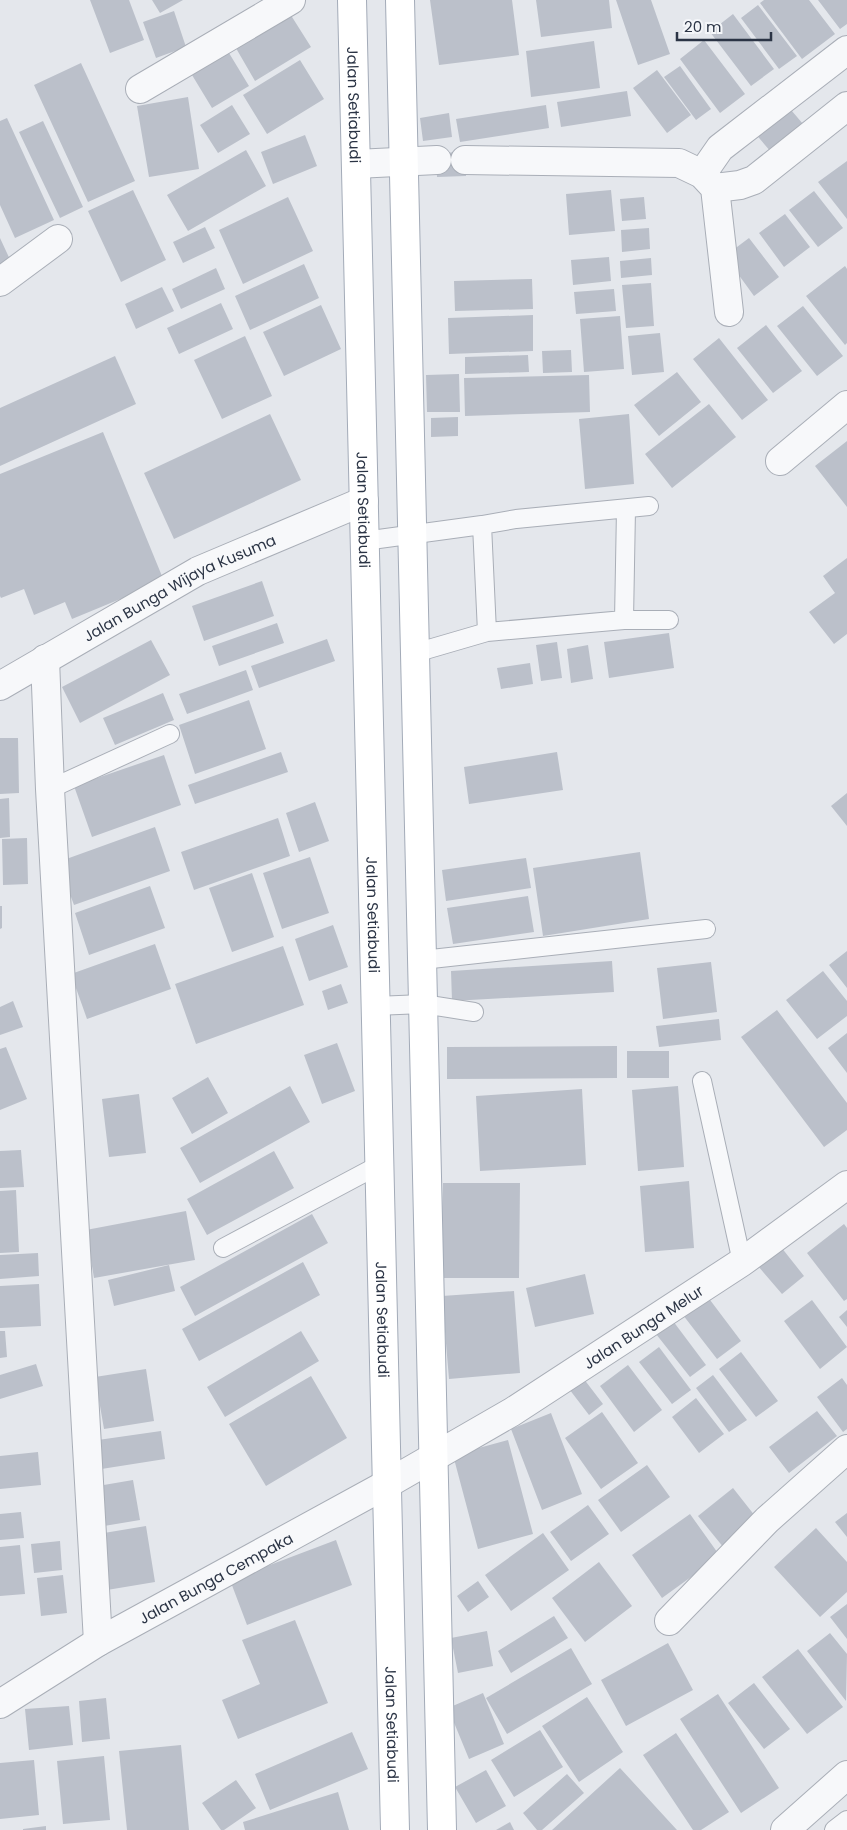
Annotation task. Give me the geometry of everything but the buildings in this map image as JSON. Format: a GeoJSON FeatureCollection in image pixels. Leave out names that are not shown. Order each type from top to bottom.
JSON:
{"type":"FeatureCollection","features":[{"type":"Feature","properties":{"kind":"main road","name":"Jalan Setiabudi"},"geometry":{"type":"LineString","coordinates":[[352,0],[395,1830]]}},
{"type":"Feature","properties":{"kind":"main road"},"geometry":{"type":"LineString","coordinates":[[400,0],[442,1830]]}},
{"type":"Feature","properties":{"kind":"street"},"geometry":{"type":"LineString","coordinates":[[140,90],[291,0]]}},
{"type":"Feature","properties":{"kind":"street"},"geometry":{"type":"LineString","coordinates":[[729,312],[709,181],[720,148],[847,50]]}},
{"type":"Feature","properties":{"kind":"street"},"geometry":{"type":"LineString","coordinates":[[465,160],[679,163],[709,181],[740,185],[754,180],[847,106]]}},
{"type":"Feature","properties":{"kind":"street"},"geometry":{"type":"LineString","coordinates":[[356,164],[437,160]]}},
{"type":"Feature","properties":{"kind":"street"},"geometry":{"type":"LineString","coordinates":[[0,282],[58,240]]}},
{"type":"Feature","properties":{"kind":"street"},"geometry":{"type":"LineString","coordinates":[[780,460],[847,405]]}},
{"type":"Feature","properties":{"kind":"street","name":"Jalan Bunga Wijaya Kusuma"},"geometry":{"type":"LineString","coordinates":[[0,686],[198,571],[364,501]]}},
{"type":"Feature","properties":{"kind":"street"},"geometry":{"type":"LineString","coordinates":[[45,660],[50,789],[98,1642]]}},
{"type":"Feature","properties":{"kind":"street","name":"Jalan Bunga Melur"},"geometry":{"type":"LineString","coordinates":[[434,1457],[512,1412],[742,1262],[847,1185]]}},
{"type":"Feature","properties":{"kind":"street"},"geometry":{"type":"LineString","coordinates":[[669,1621],[766,1520],[847,1449]]}},
{"type":"Feature","properties":{"kind":"street","name":"Jalan Bunga Cempaka"},"geometry":{"type":"LineString","coordinates":[[0,1704],[98,1642],[434,1457]]}},
{"type":"Feature","properties":{"kind":"street"},"geometry":{"type":"LineString","coordinates":[[785,1830],[847,1775]]}},
{"type":"Feature","properties":{"kind":"lane"},"geometry":{"type":"LineString","coordinates":[[364,541],[516,519],[649,506]]}},
{"type":"Feature","properties":{"kind":"lane"},"geometry":{"type":"LineString","coordinates":[[624,620],[626,509]]}},
{"type":"Feature","properties":{"kind":"lane"},"geometry":{"type":"LineString","coordinates":[[482,525],[487,632]]}},
{"type":"Feature","properties":{"kind":"lane"},"geometry":{"type":"LineString","coordinates":[[415,653],[487,632],[624,620],[669,620]]}},
{"type":"Feature","properties":{"kind":"lane"},"geometry":{"type":"LineString","coordinates":[[50,789],[170,734]]}},
{"type":"Feature","properties":{"kind":"lane"},"geometry":{"type":"LineString","coordinates":[[422,960],[706,930]]}},
{"type":"Feature","properties":{"kind":"lane"},"geometry":{"type":"LineString","coordinates":[[375,1006],[423,1004],[474,1012]]}},
{"type":"Feature","properties":{"kind":"lane"},"geometry":{"type":"LineString","coordinates":[[702,1082],[742,1262]]}},
{"type":"Feature","properties":{"kind":"lane"},"geometry":{"type":"LineString","coordinates":[[223,1248],[379,1165]]}},
{"type":"Feature","properties":{"kind":"lane"},"geometry":{"type":"LineString","coordinates":[[834,1830],[847,1820]]}}]}
